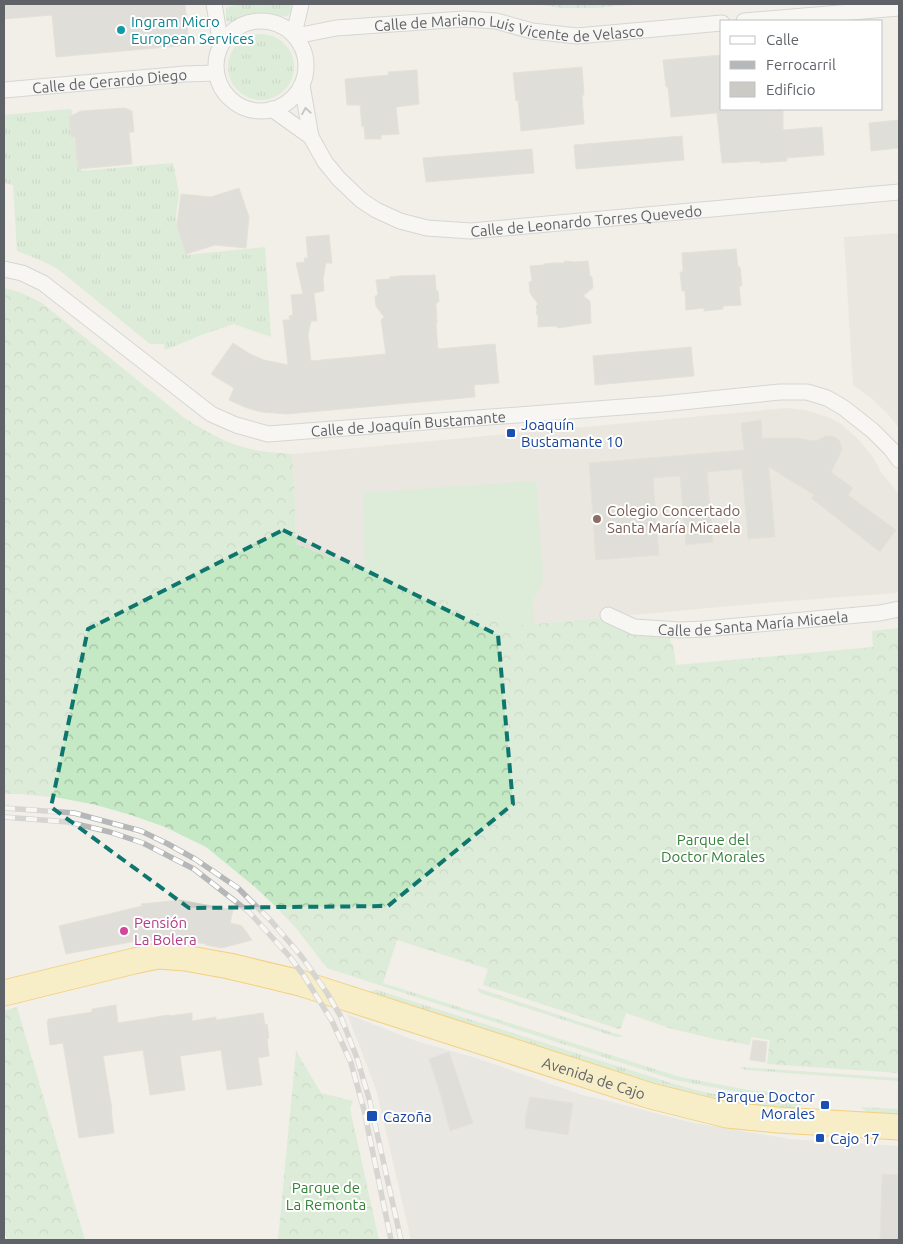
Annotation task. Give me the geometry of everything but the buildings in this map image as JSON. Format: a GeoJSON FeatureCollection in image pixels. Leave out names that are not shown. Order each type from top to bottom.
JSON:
{"type":"FeatureCollection","features":[{"type":"Feature","properties":{"kind":"highway","name":"Avenida de Cajo"},"geometry":{"type":"LineString","coordinates":[[4,993],[158,956],[185,958],[229,966],[300,983],[651,1096],[727,1115],[899,1127]]}},
{"type":"Feature","properties":{"kind":"street"},"geometry":{"type":"LineString","coordinates":[[214,4],[221,45]]}},
{"type":"Feature","properties":{"kind":"street"},"geometry":{"type":"LineString","coordinates":[[295,35],[300,4]]}},
{"type":"Feature","properties":{"kind":"street"},"geometry":{"type":"LineString","coordinates":[[756,20],[899,8]]}},
{"type":"Feature","properties":{"kind":"street","name":"Calle de Mariano Luis Vicente de Velasco"},"geometry":{"type":"LineString","coordinates":[[295,35],[336,28],[464,19],[496,21],[532,31],[577,36],[720,23]]}},
{"type":"Feature","properties":{"kind":"street"},"geometry":{"type":"LineString","coordinates":[[257,20],[268,21],[278,23],[295,35],[306,55],[306,70],[302,85],[288,102],[272,109],[261,111],[248,109],[237,104],[223,91],[216,73],[216,58],[225,38],[237,27],[257,20]]}},
{"type":"Feature","properties":{"kind":"street","name":"Calle de Gerardo Diego"},"geometry":{"type":"LineString","coordinates":[[4,90],[216,73]]}},
{"type":"Feature","properties":{"kind":"street","name":"Calle de Leonardo Torres Quevedo"},"geometry":{"type":"LineString","coordinates":[[302,85],[311,137],[334,174],[362,200],[376,210],[400,222],[427,228],[471,231],[899,192]]}},
{"type":"Feature","properties":{"kind":"street","name":"Calle de Leonardo Torres Quevedo"},"geometry":{"type":"LineString","coordinates":[[272,109],[311,137]]}},
{"type":"Feature","properties":{"kind":"street","name":"Calle de Joaquín Bustamante"},"geometry":{"type":"LineString","coordinates":[[4,269],[22,273],[43,283],[211,414],[236,425],[268,434],[614,408],[780,392],[807,392],[827,398],[844,408],[874,431],[899,460]]}},
{"type":"Feature","properties":{"kind":"street","name":"Calle de Santa María Micaela"},"geometry":{"type":"LineString","coordinates":[[608,615],[634,627],[680,630],[880,613],[899,609]]}},
{"type":"Feature","properties":{"kind":"highlighted area"},"geometry":{"type":"Polygon","coordinates":[[[283,530],[498,635],[513,804],[388,906],[189,908],[51,807],[88,629],[283,530]]]}},
{"type":"Feature","properties":{"kind":"shaded area"},"geometry":{"type":"Polygon","coordinates":[[[899,233],[899,428],[870,397],[853,385],[844,237],[899,233]]]}},
{"type":"Feature","properties":{"kind":"shaded area","name":"Colegio Concertado Santa María Micaela"},"geometry":{"type":"Polygon","coordinates":[[[787,408],[805,410],[830,418],[841,424],[857,438],[873,457],[881,472],[899,494],[899,592],[511,626],[296,544],[292,454],[787,408]]]}},
{"type":"Feature","properties":{"kind":"shaded area"},"geometry":{"type":"Polygon","coordinates":[[[347,1014],[416,1041],[476,1058],[582,1095],[689,1122],[791,1139],[899,1146],[899,1240],[411,1240],[377,1093],[347,1014]]]}},
{"type":"Feature","properties":{"kind":"green space"},"geometry":{"type":"Polygon","coordinates":[[[238,4],[291,4],[291,11],[288,16],[279,17],[263,14],[248,16],[235,22],[226,21],[226,8],[238,4]]]}},
{"type":"Feature","properties":{"kind":"green space"},"geometry":{"type":"Polygon","coordinates":[[[536,4],[640,4],[594,8],[561,8],[536,4]]]}},
{"type":"Feature","properties":{"kind":"green space"},"geometry":{"type":"Polygon","coordinates":[[[261,34],[274,37],[284,44],[291,54],[294,67],[291,80],[284,90],[274,97],[261,100],[248,97],[238,90],[231,80],[228,67],[231,54],[238,44],[248,37],[261,34]]]}},
{"type":"Feature","properties":{"kind":"green space"},"geometry":{"type":"Polygon","coordinates":[[[72,110],[75,146],[79,146],[81,171],[173,163],[179,193],[176,215],[177,227],[187,255],[265,247],[271,337],[234,324],[165,350],[164,344],[150,344],[58,269],[17,251],[13,185],[4,183],[4,115],[72,110]]]}},
{"type":"Feature","properties":{"kind":"green space","name":"Parque del Doctor Morales"},"geometry":{"type":"Polygon","coordinates":[[[4,288],[19,292],[42,303],[183,417],[203,429],[223,440],[245,448],[292,454],[296,544],[511,626],[601,618],[669,635],[671,644],[673,644],[676,665],[873,647],[872,631],[899,628],[899,1073],[767,1064],[770,1040],[751,1037],[750,1045],[714,1039],[669,1028],[626,1013],[619,1029],[483,985],[488,969],[397,940],[382,986],[327,968],[296,928],[274,905],[206,847],[165,827],[96,805],[60,798],[4,794],[4,288]]]}},
{"type":"Feature","properties":{"kind":"green space"},"geometry":{"type":"Polygon","coordinates":[[[536,481],[543,580],[533,601],[534,624],[511,626],[365,570],[363,493],[536,481]]]}},
{"type":"Feature","properties":{"kind":"green space"},"geometry":{"type":"Polygon","coordinates":[[[383,983],[680,1077],[748,1090],[799,1094],[798,1098],[743,1093],[675,1080],[382,986],[383,983]]]}},
{"type":"Feature","properties":{"kind":"green space"},"geometry":{"type":"Polygon","coordinates":[[[477,988],[623,1036],[616,1037],[483,994],[477,988]]]}},
{"type":"Feature","properties":{"kind":"green space"},"geometry":{"type":"Polygon","coordinates":[[[377,990],[703,1092],[741,1098],[803,1103],[798,1108],[752,1105],[721,1101],[659,1086],[370,992],[377,990]]]}},
{"type":"Feature","properties":{"kind":"green space"},"geometry":{"type":"Polygon","coordinates":[[[17,1007],[85,1240],[7,1240],[4,1229],[4,1011],[17,1007]]]}},
{"type":"Feature","properties":{"kind":"green space","name":"Parque de La Remonta"},"geometry":{"type":"Polygon","coordinates":[[[296,1051],[321,1093],[353,1101],[350,1109],[379,1240],[278,1240],[296,1051]]]}},
{"type":"Feature","properties":{"kind":"green space"},"geometry":{"type":"Polygon","coordinates":[[[740,1067],[899,1078],[899,1081],[745,1070],[740,1067]]]}},
{"type":"Feature","properties":{"kind":"green space"},"geometry":{"type":"Polygon","coordinates":[[[861,1107],[899,1109],[899,1114],[867,1112],[861,1107]]]}},
{"type":"Feature","properties":{"kind":"railway"},"geometry":{"type":"LineString","coordinates":[[4,808],[74,813],[141,831],[195,859],[238,888],[272,922],[302,957],[341,1017],[357,1058],[370,1102],[401,1240]]}},
{"type":"Feature","properties":{"kind":"railway"},"geometry":{"type":"LineString","coordinates":[[4,817],[68,822],[110,832],[143,843],[194,869],[249,912],[290,957],[304,976],[332,1021],[351,1063],[364,1110],[391,1240]]}},
{"type":"Feature","properties":{"kind":"place","name":"Ingram Micro European Services"},"geometry":{"type":"Point","coordinates":[121,30]}},
{"type":"Feature","properties":{"kind":"place","name":"Joaquín Bustamante 10"},"geometry":{"type":"Point","coordinates":[511,433]}},
{"type":"Feature","properties":{"kind":"place","name":"Colegio Concertado Santa María Micaela"},"geometry":{"type":"Point","coordinates":[597,519]}},
{"type":"Feature","properties":{"kind":"place","name":"Pensión La Bolera"},"geometry":{"type":"Point","coordinates":[124,931]}},
{"type":"Feature","properties":{"kind":"place","name":"Parque Doctor Morales"},"geometry":{"type":"Point","coordinates":[825,1105]}},
{"type":"Feature","properties":{"kind":"place","name":"Cazoña"},"geometry":{"type":"Point","coordinates":[372,1116]}},
{"type":"Feature","properties":{"kind":"place","name":"Cajo 17"},"geometry":{"type":"Point","coordinates":[820,1138]}}]}
